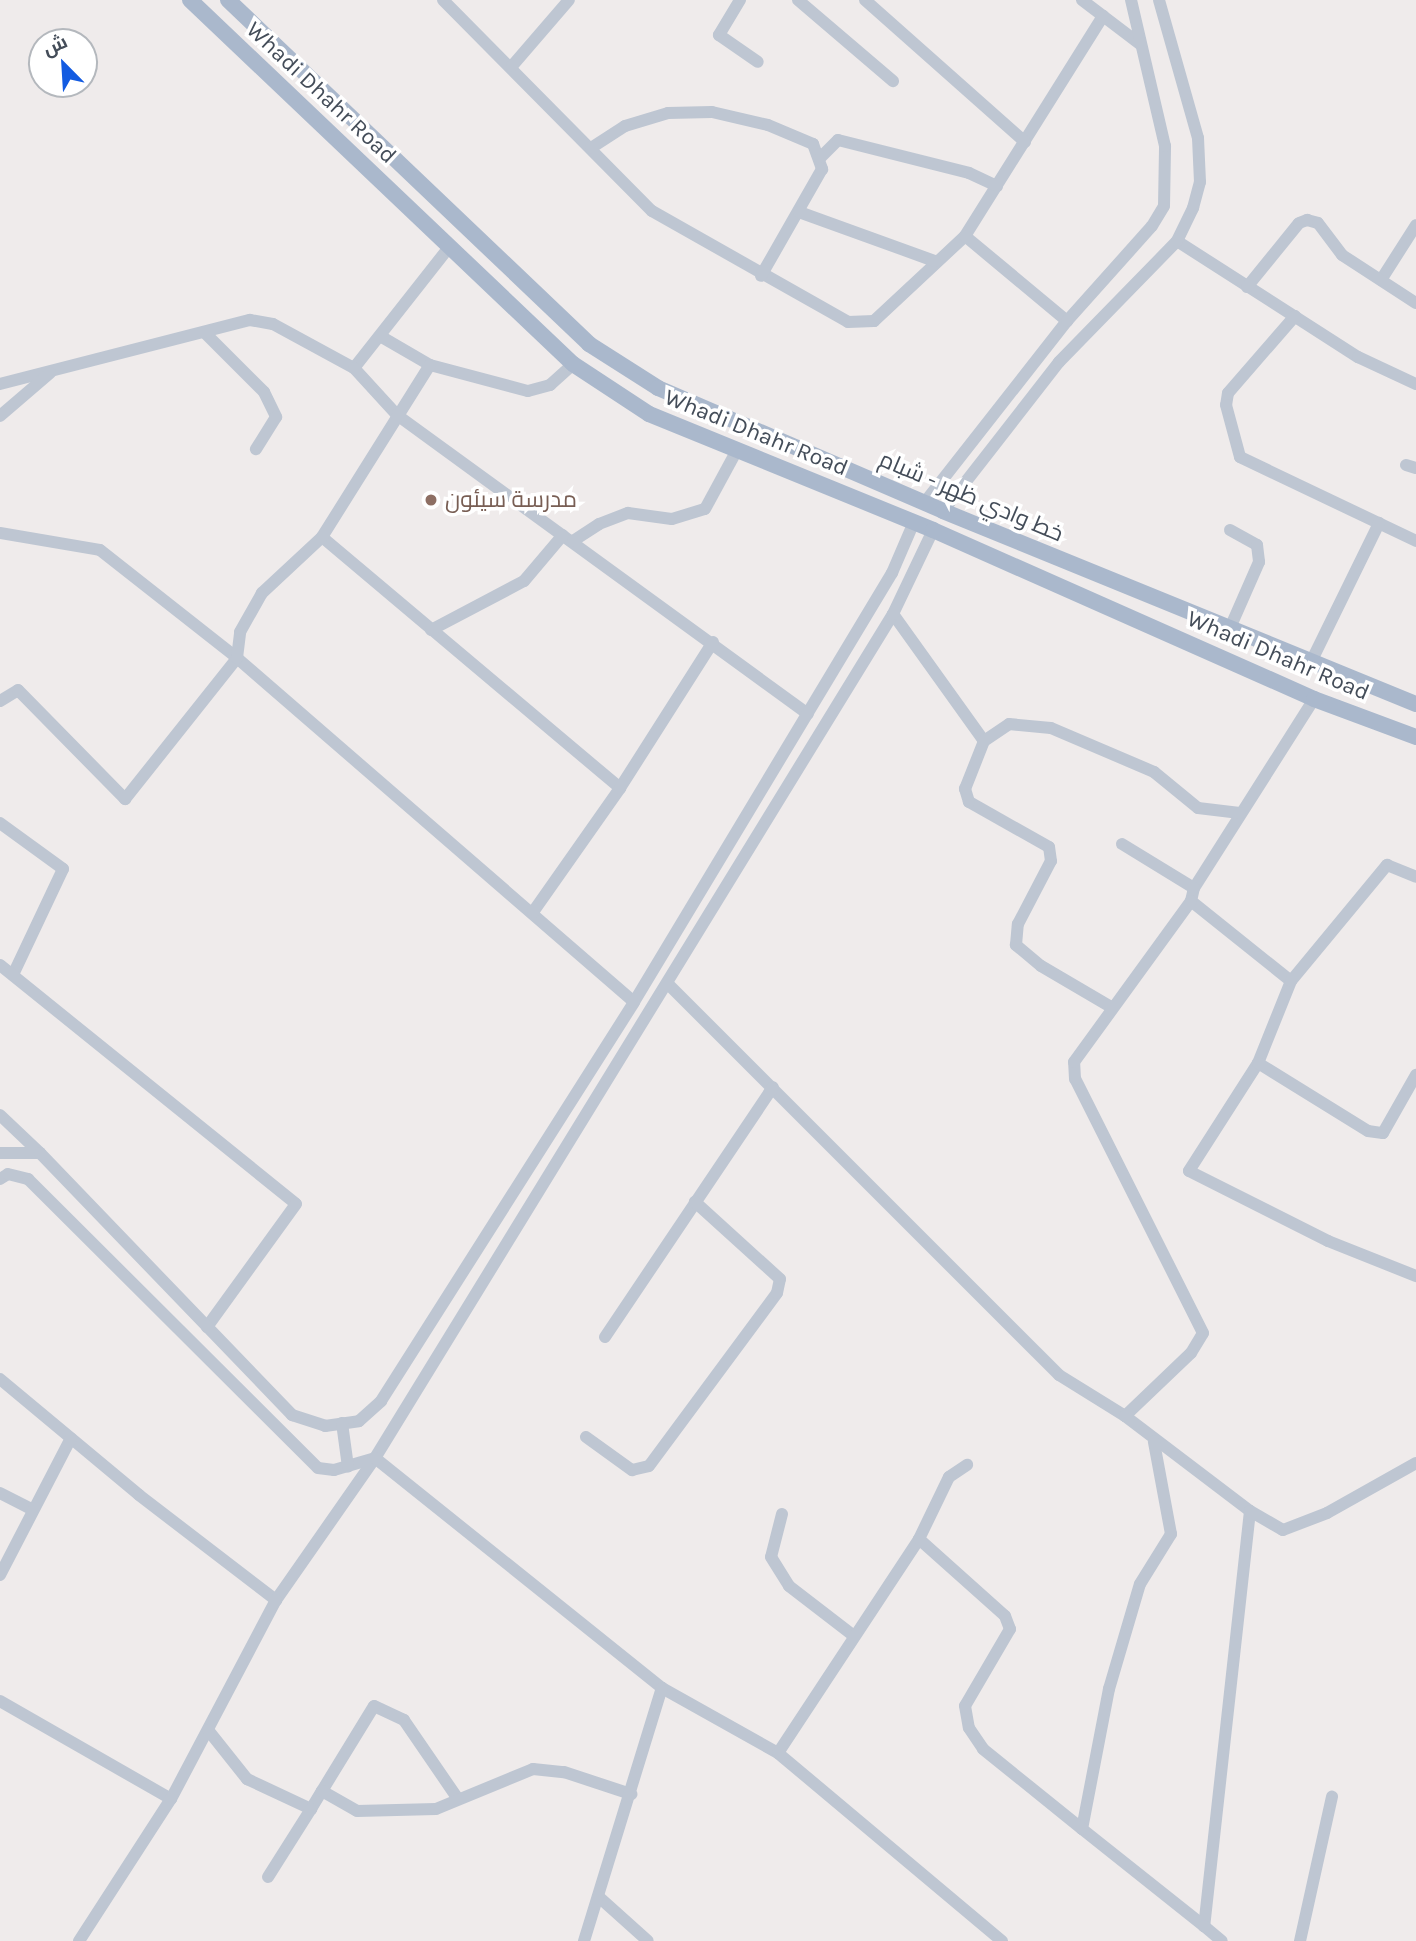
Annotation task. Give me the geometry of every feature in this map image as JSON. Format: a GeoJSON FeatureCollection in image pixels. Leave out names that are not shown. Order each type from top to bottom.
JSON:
{"type":"FeatureCollection","features":[{"type":"Feature","properties":{"kind":"main road","name":"Whadi Dhahr Road"},"geometry":{"type":"LineString","coordinates":[[190,0],[573,364],[649,414],[933,530],[1314,699],[1416,737]]}},
{"type":"Feature","properties":{"kind":"main road","name":"خط وادي ظهر - شبام"},"geometry":{"type":"LineString","coordinates":[[229,0],[589,344],[658,388],[943,511],[1416,704]]}},
{"type":"Feature","properties":{"kind":"main road"},"geometry":{"type":"LineString","coordinates":[[914,522],[925,502]]}},
{"type":"Feature","properties":{"kind":"main road"},"geometry":{"type":"LineString","coordinates":[[933,530],[943,511]]}},
{"type":"Feature","properties":{"kind":"street"},"geometry":{"type":"LineString","coordinates":[[443,0],[512,66],[652,211],[761,276],[848,322],[874,321],[934,261],[965,236],[1103,16]]}},
{"type":"Feature","properties":{"kind":"street"},"geometry":{"type":"LineString","coordinates":[[512,66],[569,0]]}},
{"type":"Feature","properties":{"kind":"street"},"geometry":{"type":"LineString","coordinates":[[740,0],[719,35],[758,62]]}},
{"type":"Feature","properties":{"kind":"street"},"geometry":{"type":"LineString","coordinates":[[798,0],[893,81]]}},
{"type":"Feature","properties":{"kind":"street"},"geometry":{"type":"LineString","coordinates":[[865,0],[1025,142]]}},
{"type":"Feature","properties":{"kind":"street"},"geometry":{"type":"LineString","coordinates":[[1082,0],[1141,45]]}},
{"type":"Feature","properties":{"kind":"street"},"geometry":{"type":"LineString","coordinates":[[925,502],[1067,321],[1144,235],[1164,206],[1165,146],[1131,0]]}},
{"type":"Feature","properties":{"kind":"street"},"geometry":{"type":"LineString","coordinates":[[943,511],[1059,362],[1177,241],[1200,182],[1198,138],[1159,0]]}},
{"type":"Feature","properties":{"kind":"street"},"geometry":{"type":"LineString","coordinates":[[591,148],[625,125],[668,113],[712,112],[768,125],[813,144],[821,158],[822,169],[761,276]]}},
{"type":"Feature","properties":{"kind":"street"},"geometry":{"type":"LineString","coordinates":[[821,158],[838,140],[970,173],[997,186]]}},
{"type":"Feature","properties":{"kind":"street"},"geometry":{"type":"LineString","coordinates":[[799,212],[934,261]]}},
{"type":"Feature","properties":{"kind":"street"},"geometry":{"type":"LineString","coordinates":[[1247,286],[1299,223],[1307,220],[1318,223],[1342,255],[1416,303]]}},
{"type":"Feature","properties":{"kind":"street"},"geometry":{"type":"LineString","coordinates":[[1381,280],[1416,225]]}},
{"type":"Feature","properties":{"kind":"street"},"geometry":{"type":"LineString","coordinates":[[965,236],[1067,321]]}},
{"type":"Feature","properties":{"kind":"street"},"geometry":{"type":"LineString","coordinates":[[1177,241],[1358,357],[1416,384]]}},
{"type":"Feature","properties":{"kind":"street"},"geometry":{"type":"LineString","coordinates":[[354,368],[450,246]]}},
{"type":"Feature","properties":{"kind":"street"},"geometry":{"type":"LineString","coordinates":[[1295,316],[1228,393],[1226,405],[1240,457],[1416,541]]}},
{"type":"Feature","properties":{"kind":"street"},"geometry":{"type":"LineString","coordinates":[[0,384],[204,332],[264,321],[354,368],[397,415],[713,642],[808,714]]}},
{"type":"Feature","properties":{"kind":"street"},"geometry":{"type":"LineString","coordinates":[[204,332],[264,392],[276,417],[256,449]]}},
{"type":"Feature","properties":{"kind":"street"},"geometry":{"type":"LineString","coordinates":[[380,336],[430,365],[528,391],[550,385],[573,364]]}},
{"type":"Feature","properties":{"kind":"street"},"geometry":{"type":"LineString","coordinates":[[0,701],[18,690],[125,799],[237,658],[240,632],[262,593],[322,537],[430,365]]}},
{"type":"Feature","properties":{"kind":"street"},"geometry":{"type":"LineString","coordinates":[[0,416],[55,369]]}},
{"type":"Feature","properties":{"kind":"street"},"geometry":{"type":"LineString","coordinates":[[431,630],[524,581],[568,538],[599,524],[628,513],[672,519],[705,509],[737,450]]}},
{"type":"Feature","properties":{"kind":"street"},"geometry":{"type":"LineString","coordinates":[[0,1115],[40,1153],[292,1415],[325,1426],[359,1421],[381,1401],[634,1002],[892,572],[914,522]]}},
{"type":"Feature","properties":{"kind":"street"},"geometry":{"type":"LineString","coordinates":[[1311,662],[1379,523]]}},
{"type":"Feature","properties":{"kind":"street"},"geometry":{"type":"LineString","coordinates":[[79,1941],[172,1799],[276,1600],[375,1458],[669,985],[894,614],[933,530]]}},
{"type":"Feature","properties":{"kind":"street"},"geometry":{"type":"LineString","coordinates":[[1230,530],[1256,545],[1259,562],[1230,628]]}},
{"type":"Feature","properties":{"kind":"street"},"geometry":{"type":"LineString","coordinates":[[0,533],[100,550],[237,658],[634,1002]]}},
{"type":"Feature","properties":{"kind":"street"},"geometry":{"type":"LineString","coordinates":[[322,537],[620,788]]}},
{"type":"Feature","properties":{"kind":"street"},"geometry":{"type":"LineString","coordinates":[[894,614],[984,741]]}},
{"type":"Feature","properties":{"kind":"street"},"geometry":{"type":"LineString","coordinates":[[533,912],[620,788],[713,642]]}},
{"type":"Feature","properties":{"kind":"street"},"geometry":{"type":"LineString","coordinates":[[1125,1416],[1191,1353],[1203,1333],[1075,1079],[1074,1062],[1193,895],[1240,813],[1314,699]]}},
{"type":"Feature","properties":{"kind":"street"},"geometry":{"type":"LineString","coordinates":[[1111,1007],[1041,966],[1016,945],[1018,925],[1051,861],[1049,847],[969,802],[965,789],[984,741],[1009,724],[1051,728],[1154,772],[1198,808],[1240,813]]}},
{"type":"Feature","properties":{"kind":"street"},"geometry":{"type":"LineString","coordinates":[[0,823],[63,869],[13,975]]}},
{"type":"Feature","properties":{"kind":"street"},"geometry":{"type":"LineString","coordinates":[[1122,844],[1193,895],[1292,981]]}},
{"type":"Feature","properties":{"kind":"street"},"geometry":{"type":"LineString","coordinates":[[1416,877],[1387,865],[1292,981],[1258,1063],[1189,1171],[1328,1241],[1416,1276]]}},
{"type":"Feature","properties":{"kind":"street"},"geometry":{"type":"LineString","coordinates":[[0,965],[296,1204],[207,1327]]}},
{"type":"Feature","properties":{"kind":"street"},"geometry":{"type":"LineString","coordinates":[[669,985],[1059,1375],[1125,1416],[1154,1442],[1250,1511],[1283,1530],[1327,1513],[1416,1463]]}},
{"type":"Feature","properties":{"kind":"street"},"geometry":{"type":"LineString","coordinates":[[1258,1063],[1368,1131],[1383,1133],[1416,1075]]}},
{"type":"Feature","properties":{"kind":"street"},"geometry":{"type":"LineString","coordinates":[[605,1336],[773,1087]]}},
{"type":"Feature","properties":{"kind":"street"},"geometry":{"type":"LineString","coordinates":[[40,1153],[0,1154],[4,1177],[28,1179],[289,1444],[318,1468],[348,1467],[375,1458]]}},
{"type":"Feature","properties":{"kind":"street"},"geometry":{"type":"LineString","coordinates":[[586,1437],[632,1470],[649,1466],[777,1293],[780,1279],[695,1202]]}},
{"type":"Feature","properties":{"kind":"street"},"geometry":{"type":"LineString","coordinates":[[0,1379],[276,1600]]}},
{"type":"Feature","properties":{"kind":"street"},"geometry":{"type":"LineString","coordinates":[[342,1423],[348,1467]]}},
{"type":"Feature","properties":{"kind":"street"},"geometry":{"type":"LineString","coordinates":[[0,1575],[71,1438]]}},
{"type":"Feature","properties":{"kind":"street"},"geometry":{"type":"LineString","coordinates":[[1082,1829],[1109,1689],[1140,1584],[1171,1534],[1154,1442]]}},
{"type":"Feature","properties":{"kind":"street"},"geometry":{"type":"LineString","coordinates":[[375,1458],[662,1688],[778,1753],[1002,1941]]}},
{"type":"Feature","properties":{"kind":"street"},"geometry":{"type":"LineString","coordinates":[[778,1753],[919,1539],[948,1477],[967,1465]]}},
{"type":"Feature","properties":{"kind":"street"},"geometry":{"type":"LineString","coordinates":[[0,1493],[32,1509]]}},
{"type":"Feature","properties":{"kind":"street"},"geometry":{"type":"LineString","coordinates":[[1204,1926],[1250,1511]]}},
{"type":"Feature","properties":{"kind":"street"},"geometry":{"type":"LineString","coordinates":[[782,1514],[771,1557],[789,1586],[855,1636]]}},
{"type":"Feature","properties":{"kind":"street"},"geometry":{"type":"LineString","coordinates":[[919,1539],[1006,1616],[1010,1629],[965,1706],[969,1728],[983,1749],[1223,1941]]}},
{"type":"Feature","properties":{"kind":"street"},"geometry":{"type":"LineString","coordinates":[[584,1941],[600,1898],[662,1688]]}},
{"type":"Feature","properties":{"kind":"street"},"geometry":{"type":"LineString","coordinates":[[0,1701],[172,1799]]}},
{"type":"Feature","properties":{"kind":"street"},"geometry":{"type":"LineString","coordinates":[[268,1877],[374,1706],[404,1720],[458,1799]]}},
{"type":"Feature","properties":{"kind":"street"},"geometry":{"type":"LineString","coordinates":[[208,1730],[247,1779],[311,1809]]}},
{"type":"Feature","properties":{"kind":"street"},"geometry":{"type":"LineString","coordinates":[[322,1791],[357,1811],[436,1809],[533,1769],[564,1772],[631,1794]]}},
{"type":"Feature","properties":{"kind":"street"},"geometry":{"type":"LineString","coordinates":[[1300,1941],[1332,1797]]}},
{"type":"Feature","properties":{"kind":"street"},"geometry":{"type":"LineString","coordinates":[[600,1898],[648,1941]]}},
{"type":"Feature","properties":{"kind":"place","name":"مدرسة سيئون"},"geometry":{"type":"Point","coordinates":[431,500]}}]}
